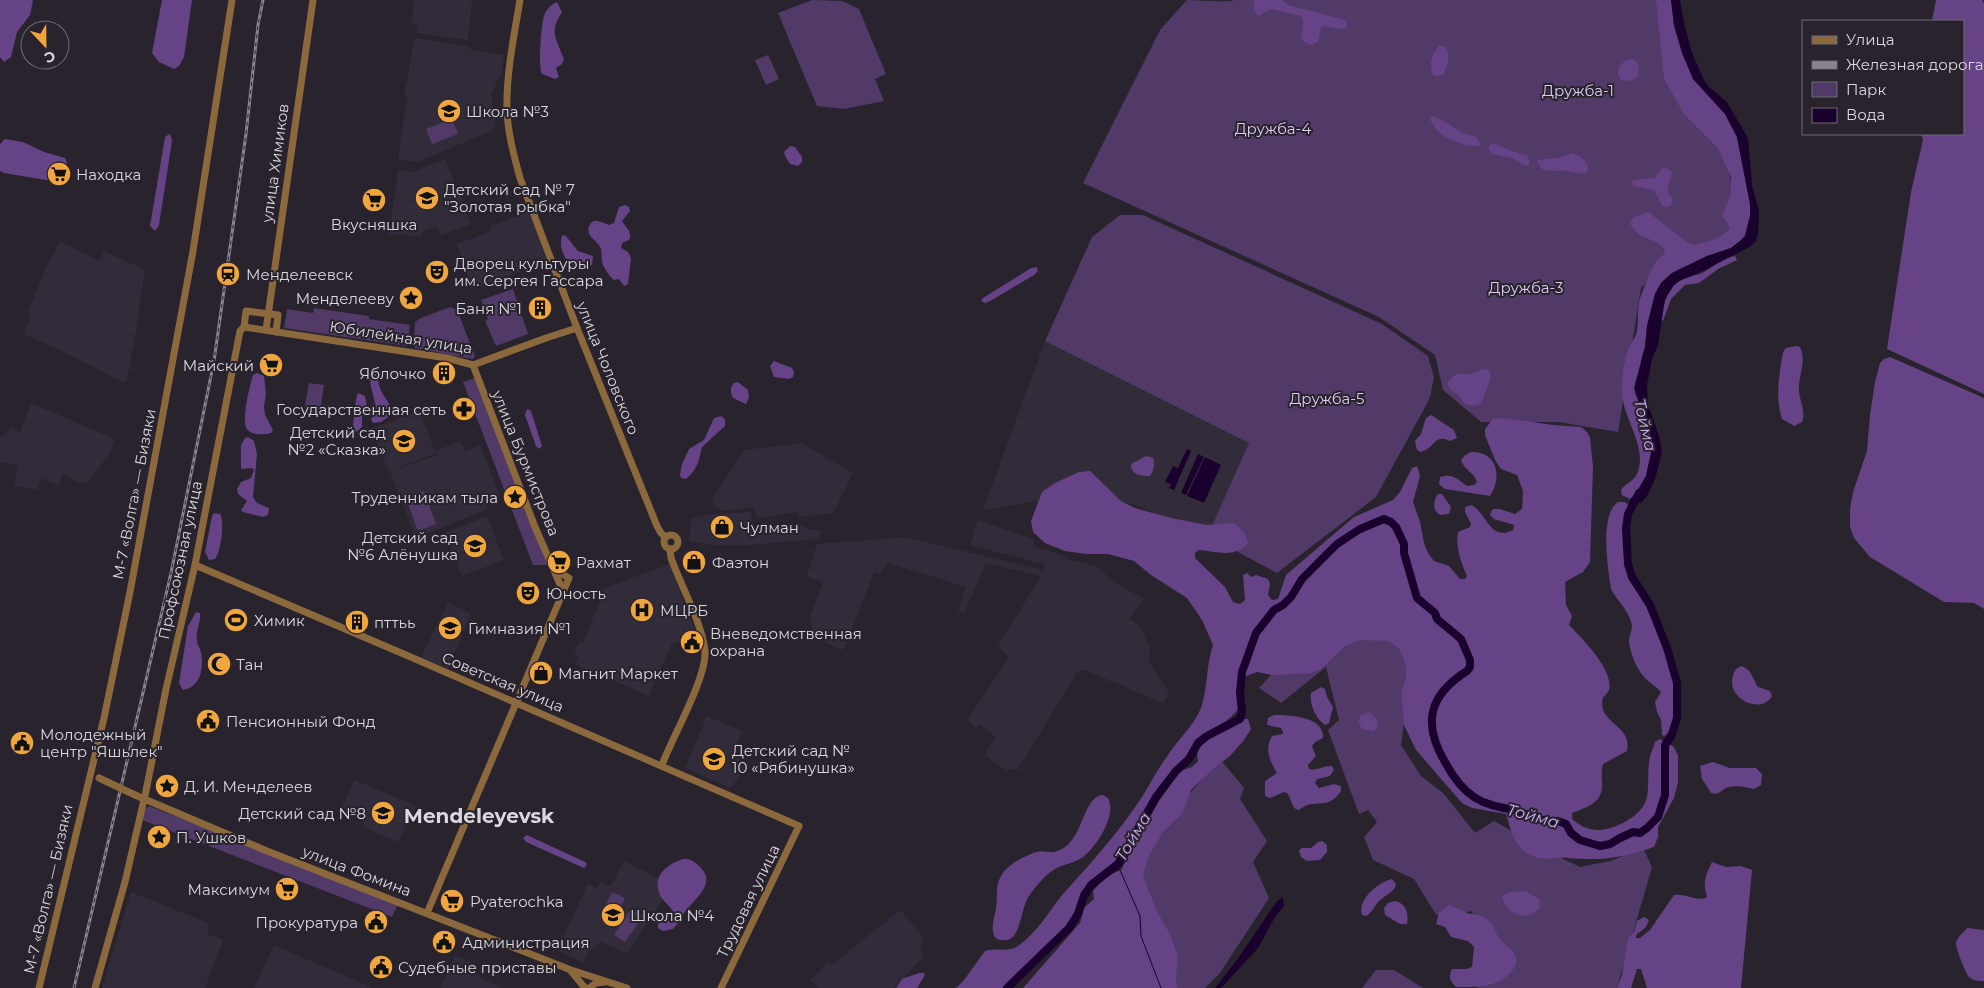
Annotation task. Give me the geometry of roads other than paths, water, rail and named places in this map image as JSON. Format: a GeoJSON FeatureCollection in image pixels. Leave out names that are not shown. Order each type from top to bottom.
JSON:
{"type":"FeatureCollection","features":[{"type":"Feature","properties":{"kind":"street","name":"М-7 «Волга» — Бизяки"},"geometry":{"type":"LineString","coordinates":[[39,988],[119,647],[193,251],[232,0]]}},
{"type":"Feature","properties":{"kind":"street","name":"улица Химиков"},"geometry":{"type":"LineString","coordinates":[[266,330],[312,0]]}},
{"type":"Feature","properties":{"kind":"street","name":"улица Чоловского"},"geometry":{"type":"LineString","coordinates":[[520,0],[508,78],[507,111],[508,130],[520,178],[577,328],[658,526],[665,537]]}},
{"type":"Feature","properties":{"kind":"street","name":"Профсоюзная улица"},"geometry":{"type":"LineString","coordinates":[[95,988],[125,882],[144,800],[166,689],[195,565],[240,331],[244,327],[246,311],[268,314]]}},
{"type":"Feature","properties":{"kind":"street"},"geometry":{"type":"LineString","coordinates":[[268,314],[278,316],[276,332]]}},
{"type":"Feature","properties":{"kind":"street","name":"Юбилейная улица"},"geometry":{"type":"LineString","coordinates":[[244,327],[447,358],[473,365],[577,328]]}},
{"type":"Feature","properties":{"kind":"street","name":"улица Бурмистрова"},"geometry":{"type":"LineString","coordinates":[[473,365],[535,527],[563,591]]}},
{"type":"Feature","properties":{"kind":"street"},"geometry":{"type":"LineString","coordinates":[[662,765],[702,674],[705,658],[703,641],[675,570],[670,549],[665,546],[665,537],[671,534],[678,539],[676,547],[670,549]]}},
{"type":"Feature","properties":{"kind":"street","name":"Советская улица"},"geometry":{"type":"LineString","coordinates":[[195,565],[662,765],[799,826]]}},
{"type":"Feature","properties":{"kind":"street"},"geometry":{"type":"LineString","coordinates":[[427,913],[569,578],[555,570]]}},
{"type":"Feature","properties":{"kind":"street","name":"улица Фомина"},"geometry":{"type":"LineString","coordinates":[[90,771],[99,778],[144,800],[267,851],[571,970],[627,988]]}},
{"type":"Feature","properties":{"kind":"street","name":"Трудовая улица"},"geometry":{"type":"LineString","coordinates":[[721,988],[799,826]]}},
{"type":"Feature","properties":{"kind":"street"},"geometry":{"type":"LineString","coordinates":[[571,970],[585,988]]}},
{"type":"Feature","properties":{"kind":"street"},"geometry":{"type":"LineString","coordinates":[[589,988],[596,983],[608,982]]}},
{"type":"Feature","properties":{"kind":"water"},"geometry":{"type":"Polygon","coordinates":[[[1671,0],[1680,0],[1692,53],[1704,80],[1709,87],[1726,101],[1748,138],[1752,185],[1759,212],[1758,233],[1756,241],[1751,246],[1679,281],[1665,299],[1658,345],[1652,359],[1647,385],[1648,404],[1659,436],[1662,453],[1655,479],[1647,496],[1641,503],[1630,499],[1635,495],[1646,476],[1651,453],[1650,435],[1634,388],[1645,347],[1647,326],[1655,294],[1661,283],[1672,273],[1707,256],[1731,248],[1740,241],[1745,236],[1750,216],[1750,204],[1737,137],[1725,114],[1693,79],[1682,53],[1674,25],[1671,0]]]}},
{"type":"Feature","properties":{"kind":"water"},"geometry":{"type":"Polygon","coordinates":[[[1187,449],[1191,451],[1174,490],[1169,488],[1171,484],[1165,482],[1173,466],[1178,468],[1187,449]]]}},
{"type":"Feature","properties":{"kind":"water"},"geometry":{"type":"Polygon","coordinates":[[[1198,454],[1204,457],[1186,495],[1181,493],[1198,454]]]}},
{"type":"Feature","properties":{"kind":"water"},"geometry":{"type":"Polygon","coordinates":[[[1205,457],[1221,465],[1204,503],[1187,496],[1205,457]]]}},
{"type":"Feature","properties":{"kind":"water"},"geometry":{"type":"Polygon","coordinates":[[[1283,897],[1284,906],[1275,917],[1258,948],[1221,988],[1215,988],[1239,957],[1277,901],[1283,897]]]}},
{"type":"Feature","properties":{"kind":"waterway","name":"Тойма"},"geometry":{"type":"LineString","coordinates":[[1007,988],[1069,928],[1078,914],[1084,896],[1091,885],[1118,864],[1156,797],[1176,771],[1189,759],[1198,743],[1207,736],[1240,719],[1242,712],[1240,693],[1242,672],[1256,633],[1274,610],[1291,597],[1302,579],[1337,544],[1360,529],[1384,519],[1396,527],[1404,544],[1404,553],[1417,598],[1435,613],[1437,619],[1461,639],[1470,660],[1470,667],[1467,671],[1454,680],[1437,700],[1432,722],[1433,735],[1438,748],[1461,786],[1474,797],[1488,804],[1550,822],[1558,821],[1566,824],[1571,833],[1580,840],[1600,846],[1610,844],[1633,832],[1640,833],[1647,828],[1658,817],[1665,795],[1665,745],[1671,737],[1677,718],[1677,683],[1667,648],[1650,605],[1632,577],[1628,564],[1626,528],[1628,514],[1639,493]]}},
{"type":"Feature","properties":{"kind":"waterway"},"geometry":{"type":"LineString","coordinates":[[1115,868],[1120,870],[1140,916],[1141,936],[1161,988]]}},
{"type":"Feature","properties":{"kind":"railway"},"geometry":{"type":"LineString","coordinates":[[74,988],[171,573],[214,361],[246,134],[258,25],[263,0]]}},
{"type":"Feature","properties":{"kind":"place","name":"Школа №3"},"geometry":{"type":"Point","coordinates":[449,111]}},
{"type":"Feature","properties":{"kind":"place","name":"Находка"},"geometry":{"type":"Point","coordinates":[59,174]}},
{"type":"Feature","properties":{"kind":"place","name":"Детский сад № 7 \"Золотая рыбка\""},"geometry":{"type":"Point","coordinates":[427,198]}},
{"type":"Feature","properties":{"kind":"place","name":"Вкусняшка"},"geometry":{"type":"Point","coordinates":[374,200]}},
{"type":"Feature","properties":{"kind":"place","name":"Дворец культуры им. Сергея Гассара"},"geometry":{"type":"Point","coordinates":[437,272]}},
{"type":"Feature","properties":{"kind":"place","name":"Менделеевск"},"geometry":{"type":"Point","coordinates":[228,274]}},
{"type":"Feature","properties":{"kind":"place","name":"Менделееву"},"geometry":{"type":"Point","coordinates":[411,298]}},
{"type":"Feature","properties":{"kind":"place","name":"Баня №1"},"geometry":{"type":"Point","coordinates":[540,308]}},
{"type":"Feature","properties":{"kind":"place","name":"Майский"},"geometry":{"type":"Point","coordinates":[271,365]}},
{"type":"Feature","properties":{"kind":"place","name":"Яблочко"},"geometry":{"type":"Point","coordinates":[444,373]}},
{"type":"Feature","properties":{"kind":"place","name":"Государственная сеть"},"geometry":{"type":"Point","coordinates":[464,409]}},
{"type":"Feature","properties":{"kind":"place","name":"Детский сад №2 «Сказка»"},"geometry":{"type":"Point","coordinates":[404,441]}},
{"type":"Feature","properties":{"kind":"place","name":"Труденникам тыла"},"geometry":{"type":"Point","coordinates":[515,497]}},
{"type":"Feature","properties":{"kind":"place","name":"Чулман"},"geometry":{"type":"Point","coordinates":[722,527]}},
{"type":"Feature","properties":{"kind":"place","name":"Детский сад №6 Алёнушка"},"geometry":{"type":"Point","coordinates":[475,546]}},
{"type":"Feature","properties":{"kind":"place","name":"Рахмат"},"geometry":{"type":"Point","coordinates":[559,562]}},
{"type":"Feature","properties":{"kind":"place","name":"Фаэтон"},"geometry":{"type":"Point","coordinates":[694,562]}},
{"type":"Feature","properties":{"kind":"place","name":"Юность"},"geometry":{"type":"Point","coordinates":[528,593]}},
{"type":"Feature","properties":{"kind":"place","name":"МЦРБ"},"geometry":{"type":"Point","coordinates":[642,610]}},
{"type":"Feature","properties":{"kind":"place","name":"Химик"},"geometry":{"type":"Point","coordinates":[236,620]}},
{"type":"Feature","properties":{"kind":"place","name":"пттьь"},"geometry":{"type":"Point","coordinates":[357,622]}},
{"type":"Feature","properties":{"kind":"place","name":"Гимназия №1"},"geometry":{"type":"Point","coordinates":[450,628]}},
{"type":"Feature","properties":{"kind":"place","name":"Вневедомственная охрана"},"geometry":{"type":"Point","coordinates":[692,642]}},
{"type":"Feature","properties":{"kind":"place","name":"Тан"},"geometry":{"type":"Point","coordinates":[219,664]}},
{"type":"Feature","properties":{"kind":"place","name":"Магнит Маркет"},"geometry":{"type":"Point","coordinates":[541,673]}},
{"type":"Feature","properties":{"kind":"place","name":"Пенсионный Фонд"},"geometry":{"type":"Point","coordinates":[208,721]}},
{"type":"Feature","properties":{"kind":"place","name":"Молодежный центр \"Яшьлек\""},"geometry":{"type":"Point","coordinates":[22,743]}},
{"type":"Feature","properties":{"kind":"place","name":"Детский сад № 10 «Рябинушка»"},"geometry":{"type":"Point","coordinates":[714,759]}},
{"type":"Feature","properties":{"kind":"place","name":"Д. И. Менделеев"},"geometry":{"type":"Point","coordinates":[167,786]}},
{"type":"Feature","properties":{"kind":"place","name":"Детский сад №8"},"geometry":{"type":"Point","coordinates":[383,813]}},
{"type":"Feature","properties":{"kind":"place","name":"П. Ушков"},"geometry":{"type":"Point","coordinates":[159,837]}},
{"type":"Feature","properties":{"kind":"place","name":"Максимум"},"geometry":{"type":"Point","coordinates":[287,889]}},
{"type":"Feature","properties":{"kind":"place","name":"Pyaterochka"},"geometry":{"type":"Point","coordinates":[452,901]}},
{"type":"Feature","properties":{"kind":"place","name":"Школа №4"},"geometry":{"type":"Point","coordinates":[613,915]}},
{"type":"Feature","properties":{"kind":"place","name":"Прокуратура"},"geometry":{"type":"Point","coordinates":[376,922]}},
{"type":"Feature","properties":{"kind":"place","name":"Администрация"},"geometry":{"type":"Point","coordinates":[444,942]}},
{"type":"Feature","properties":{"kind":"place","name":"Судебные приставы"},"geometry":{"type":"Point","coordinates":[381,967]}},
{"type":"Feature","properties":{"kind":"district","name":"Mendeleyevsk"},"geometry":{"type":"Point","coordinates":[479,816]}},
{"type":"Feature","properties":{"kind":"park label","name":"Дружба-1"},"geometry":{"type":"Point","coordinates":[1578,90]}},
{"type":"Feature","properties":{"kind":"park label","name":"Дружба-4"},"geometry":{"type":"Point","coordinates":[1273,128]}},
{"type":"Feature","properties":{"kind":"park label","name":"Дружба-3"},"geometry":{"type":"Point","coordinates":[1526,287]}},
{"type":"Feature","properties":{"kind":"park label","name":"Дружба-5"},"geometry":{"type":"Point","coordinates":[1327,398]}}]}
